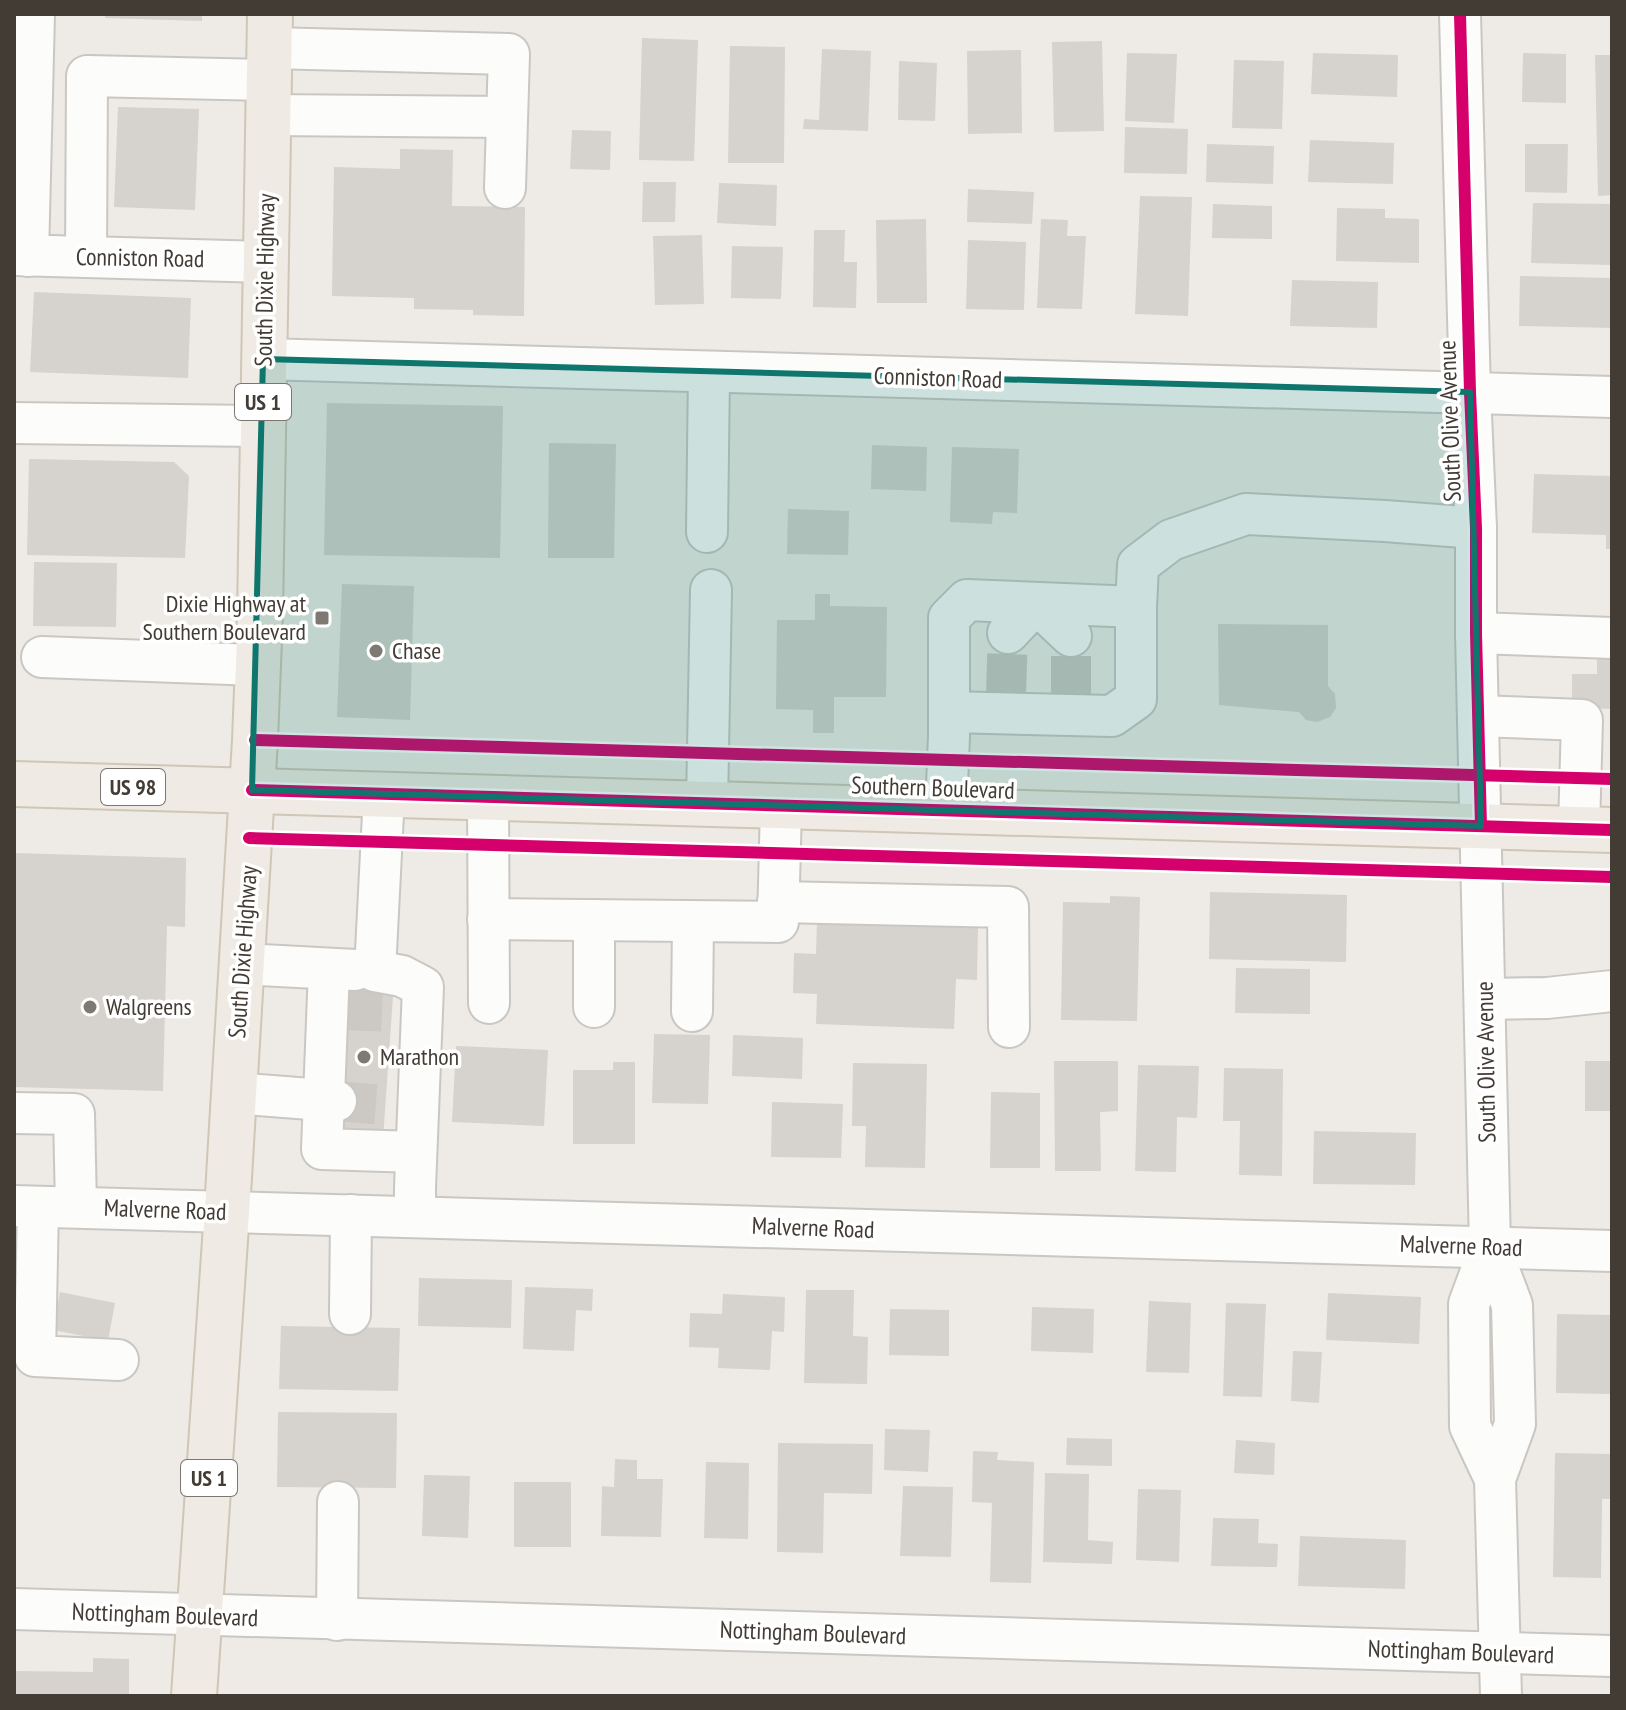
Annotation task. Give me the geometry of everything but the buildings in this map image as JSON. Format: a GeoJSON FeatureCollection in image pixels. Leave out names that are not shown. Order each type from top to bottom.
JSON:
{"type":"FeatureCollection","features":[{"type":"Feature","properties":{"kind":"main road","name":"South Dixie Highway"},"geometry":{"type":"LineString","coordinates":[[194,1696],[227,1211],[258,665],[269,64]]}},
{"type":"Feature","properties":{"kind":"main road","name":"Southern Boulevard"},"geometry":{"type":"LineString","coordinates":[[14,784],[1595,830]]}},
{"type":"Feature","properties":{"kind":"street"},"geometry":{"type":"LineString","coordinates":[[21,256],[34,14]]}},
{"type":"Feature","properties":{"kind":"street","name":"South Olive Avenue"},"geometry":{"type":"LineString","coordinates":[[1460,14],[1476,528],[1490,1247],[1469,1304],[1470,1426],[1495,1479],[1501,1696]]}},
{"type":"Feature","properties":{"kind":"street"},"geometry":{"type":"LineString","coordinates":[[86,257],[87,76],[269,64],[509,54],[505,188]]}},
{"type":"Feature","properties":{"kind":"street"},"geometry":{"type":"LineString","coordinates":[[269,64],[507,117]]}},
{"type":"Feature","properties":{"kind":"street","name":"Conniston Road"},"geometry":{"type":"LineString","coordinates":[[21,256],[265,262]]}},
{"type":"Feature","properties":{"kind":"street","name":"Conniston Road"},"geometry":{"type":"LineString","coordinates":[[263,359],[1612,397]]}},
{"type":"Feature","properties":{"kind":"street"},"geometry":{"type":"LineString","coordinates":[[707,532],[709,372]]}},
{"type":"Feature","properties":{"kind":"street"},"geometry":{"type":"LineString","coordinates":[[14,423],[263,426]]}},
{"type":"Feature","properties":{"kind":"street"},"geometry":{"type":"LineString","coordinates":[[949,712],[1039,702],[1112,716],[1136,699],[1138,565],[1171,540],[1246,514],[1476,528]]}},
{"type":"Feature","properties":{"kind":"street"},"geometry":{"type":"LineString","coordinates":[[707,804],[711,590]]}},
{"type":"Feature","properties":{"kind":"street"},"geometry":{"type":"LineString","coordinates":[[946,810],[949,618],[967,600],[1136,607]]}},
{"type":"Feature","properties":{"kind":"street"},"geometry":{"type":"LineString","coordinates":[[1008,633],[1036,603]]}},
{"type":"Feature","properties":{"kind":"street"},"geometry":{"type":"LineString","coordinates":[[1036,603],[1071,636]]}},
{"type":"Feature","properties":{"kind":"street"},"geometry":{"type":"LineString","coordinates":[[1476,633],[1612,638]]}},
{"type":"Feature","properties":{"kind":"street"},"geometry":{"type":"LineString","coordinates":[[42,657],[258,665]]}},
{"type":"Feature","properties":{"kind":"street"},"geometry":{"type":"LineString","coordinates":[[1478,716],[1582,720],[1595,830]]}},
{"type":"Feature","properties":{"kind":"street"},"geometry":{"type":"LineString","coordinates":[[375,971],[384,794]]}},
{"type":"Feature","properties":{"kind":"street"},"geometry":{"type":"LineString","coordinates":[[488,797],[489,1003]]}},
{"type":"Feature","properties":{"kind":"street"},"geometry":{"type":"LineString","coordinates":[[488,919],[778,922],[781,806]]}},
{"type":"Feature","properties":{"kind":"street"},"geometry":{"type":"LineString","coordinates":[[778,902],[1008,907],[1009,1027]]}},
{"type":"Feature","properties":{"kind":"street"},"geometry":{"type":"LineString","coordinates":[[594,920],[594,1007]]}},
{"type":"Feature","properties":{"kind":"street"},"geometry":{"type":"LineString","coordinates":[[692,1011],[693,922]]}},
{"type":"Feature","properties":{"kind":"street"},"geometry":{"type":"LineString","coordinates":[[242,964],[375,971],[402,976],[423,987],[407,1012],[402,1107],[416,1152],[415,1217]]}},
{"type":"Feature","properties":{"kind":"street"},"geometry":{"type":"LineString","coordinates":[[329,969],[335,1010],[330,1101],[322,1149],[416,1152]]}},
{"type":"Feature","properties":{"kind":"street"},"geometry":{"type":"LineString","coordinates":[[1485,999],[1547,998],[1612,991]]}},
{"type":"Feature","properties":{"kind":"street"},"geometry":{"type":"LineString","coordinates":[[234,1093],[330,1101]]}},
{"type":"Feature","properties":{"kind":"street"},"geometry":{"type":"LineString","coordinates":[[14,1113],[74,1114],[43,1207],[35,1356],[118,1360]]}},
{"type":"Feature","properties":{"kind":"street","name":"Malverne Road"},"geometry":{"type":"LineString","coordinates":[[43,1207],[1612,1251]]}},
{"type":"Feature","properties":{"kind":"street"},"geometry":{"type":"LineString","coordinates":[[350,1314],[351,1215]]}},
{"type":"Feature","properties":{"kind":"street"},"geometry":{"type":"LineString","coordinates":[[337,1620],[338,1502]]}},
{"type":"Feature","properties":{"kind":"street","name":"Nottingham Boulevard"},"geometry":{"type":"LineString","coordinates":[[14,1609],[1612,1656]]}},
{"type":"Feature","properties":{"kind":"highlighted area"},"geometry":{"type":"Polygon","coordinates":[[[263,359],[1470,392],[1481,826],[252,790],[263,359]]]}},
{"type":"Feature","properties":{"kind":"tunnel"},"geometry":{"type":"LineString","coordinates":[[1006,694],[1008,633]]}},
{"type":"Feature","properties":{"kind":"tunnel"},"geometry":{"type":"LineString","coordinates":[[1071,636],[1071,696]]}},
{"type":"Feature","properties":{"kind":"tunnel"},"geometry":{"type":"LineString","coordinates":[[342,1010],[392,1012]]}},
{"type":"Feature","properties":{"kind":"tunnel"},"geometry":{"type":"LineString","coordinates":[[336,1101],[386,1105]]}},
{"type":"Feature","properties":{"kind":"cycle path"},"geometry":{"type":"LineString","coordinates":[[1460,14],[1476,528],[1481,826]]}},
{"type":"Feature","properties":{"kind":"cycle path"},"geometry":{"type":"LineString","coordinates":[[255,740],[1612,779]]}},
{"type":"Feature","properties":{"kind":"cycle path"},"geometry":{"type":"LineString","coordinates":[[252,790],[1612,830]]}},
{"type":"Feature","properties":{"kind":"cycle path"},"geometry":{"type":"LineString","coordinates":[[249,838],[1612,877]]}},
{"type":"Feature","properties":{"kind":"place","name":"Dixie Highway at Southern Boulevard"},"geometry":{"type":"Point","coordinates":[322,618]}},
{"type":"Feature","properties":{"kind":"place","name":"Chase"},"geometry":{"type":"Point","coordinates":[376,651]}},
{"type":"Feature","properties":{"kind":"place","name":"Walgreens"},"geometry":{"type":"Point","coordinates":[90,1007]}},
{"type":"Feature","properties":{"kind":"place","name":"Marathon"},"geometry":{"type":"Point","coordinates":[364,1057]}}]}
